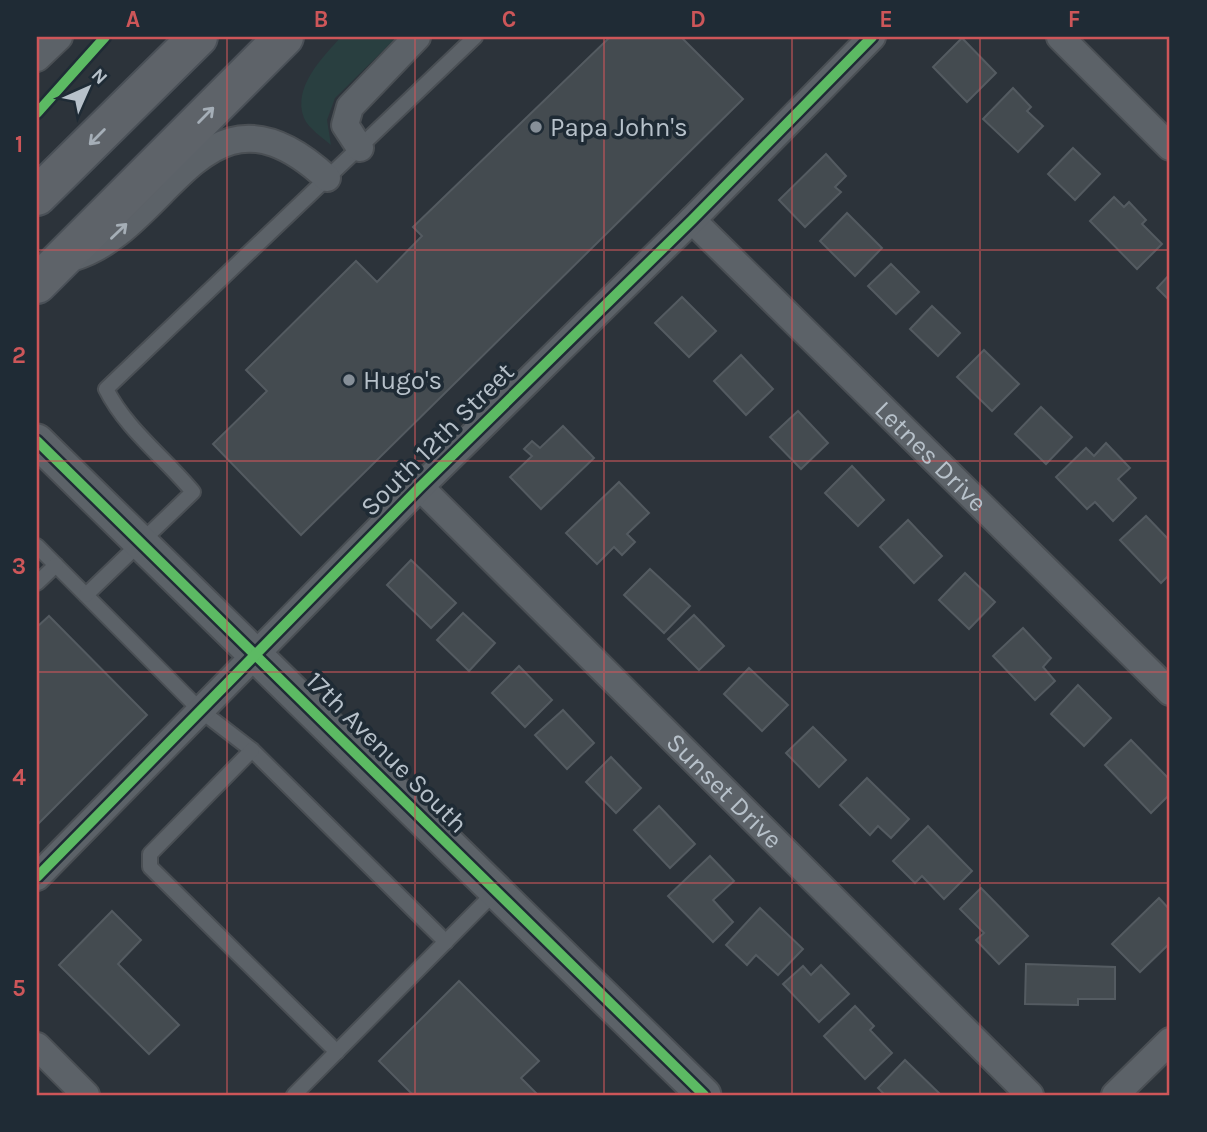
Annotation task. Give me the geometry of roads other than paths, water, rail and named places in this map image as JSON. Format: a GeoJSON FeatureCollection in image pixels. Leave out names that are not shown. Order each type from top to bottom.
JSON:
{"type":"FeatureCollection","features":[{"type":"Feature","properties":{"kind":"main road"},"geometry":{"type":"LineString","coordinates":[[37,196],[198,37]]}},
{"type":"Feature","properties":{"kind":"main road"},"geometry":{"type":"LineString","coordinates":[[48,273],[284,37]]}},
{"type":"Feature","properties":{"kind":"street"},"geometry":{"type":"LineString","coordinates":[[37,58],[58,37]]}},
{"type":"Feature","properties":{"kind":"street"},"geometry":{"type":"LineString","coordinates":[[360,148],[345,125],[350,107],[417,37]]}},
{"type":"Feature","properties":{"kind":"street","name":"South 12th Street"},"geometry":{"type":"LineString","coordinates":[[37,877],[420,487],[692,220],[872,37]]}},
{"type":"Feature","properties":{"kind":"street"},"geometry":{"type":"LineString","coordinates":[[1060,37],[1170,146]]}},
{"type":"Feature","properties":{"kind":"street"},"geometry":{"type":"LineString","coordinates":[[48,273],[107,242],[189,164],[223,144],[249,139],[269,141],[308,159],[327,178]]}},
{"type":"Feature","properties":{"kind":"street","name":"Letnes Drive"},"geometry":{"type":"LineString","coordinates":[[692,220],[1170,692]]}},
{"type":"Feature","properties":{"kind":"street","name":"17th Avenue South"},"geometry":{"type":"LineString","coordinates":[[37,441],[704,1095]]}},
{"type":"Feature","properties":{"kind":"street","name":"Sunset Drive"},"geometry":{"type":"LineString","coordinates":[[420,487],[1030,1095]]}},
{"type":"Feature","properties":{"kind":"street"},"geometry":{"type":"LineString","coordinates":[[1115,1095],[1170,1041]]}},
{"type":"Feature","properties":{"kind":"street"},"geometry":{"type":"LineString","coordinates":[[37,1046],[86,1095]]}},
{"type":"Feature","properties":{"kind":"lane"},"geometry":{"type":"LineString","coordinates":[[86,595],[193,492],[132,426],[106,389],[475,37]]}},
{"type":"Feature","properties":{"kind":"lane"},"geometry":{"type":"LineString","coordinates":[[37,546],[200,710],[252,750],[446,942]]}},
{"type":"Feature","properties":{"kind":"lane"},"geometry":{"type":"LineString","coordinates":[[37,583],[56,565]]}},
{"type":"Feature","properties":{"kind":"lane"},"geometry":{"type":"LineString","coordinates":[[252,750],[150,854],[150,867],[337,1052]]}},
{"type":"Feature","properties":{"kind":"lane"},"geometry":{"type":"LineString","coordinates":[[294,1095],[496,891]]}},
{"type":"Feature","properties":{"kind":"place","name":"Papa John's"},"geometry":{"type":"Point","coordinates":[536,127]}},
{"type":"Feature","properties":{"kind":"place","name":"Hugo's"},"geometry":{"type":"Point","coordinates":[349,380]}}]}
